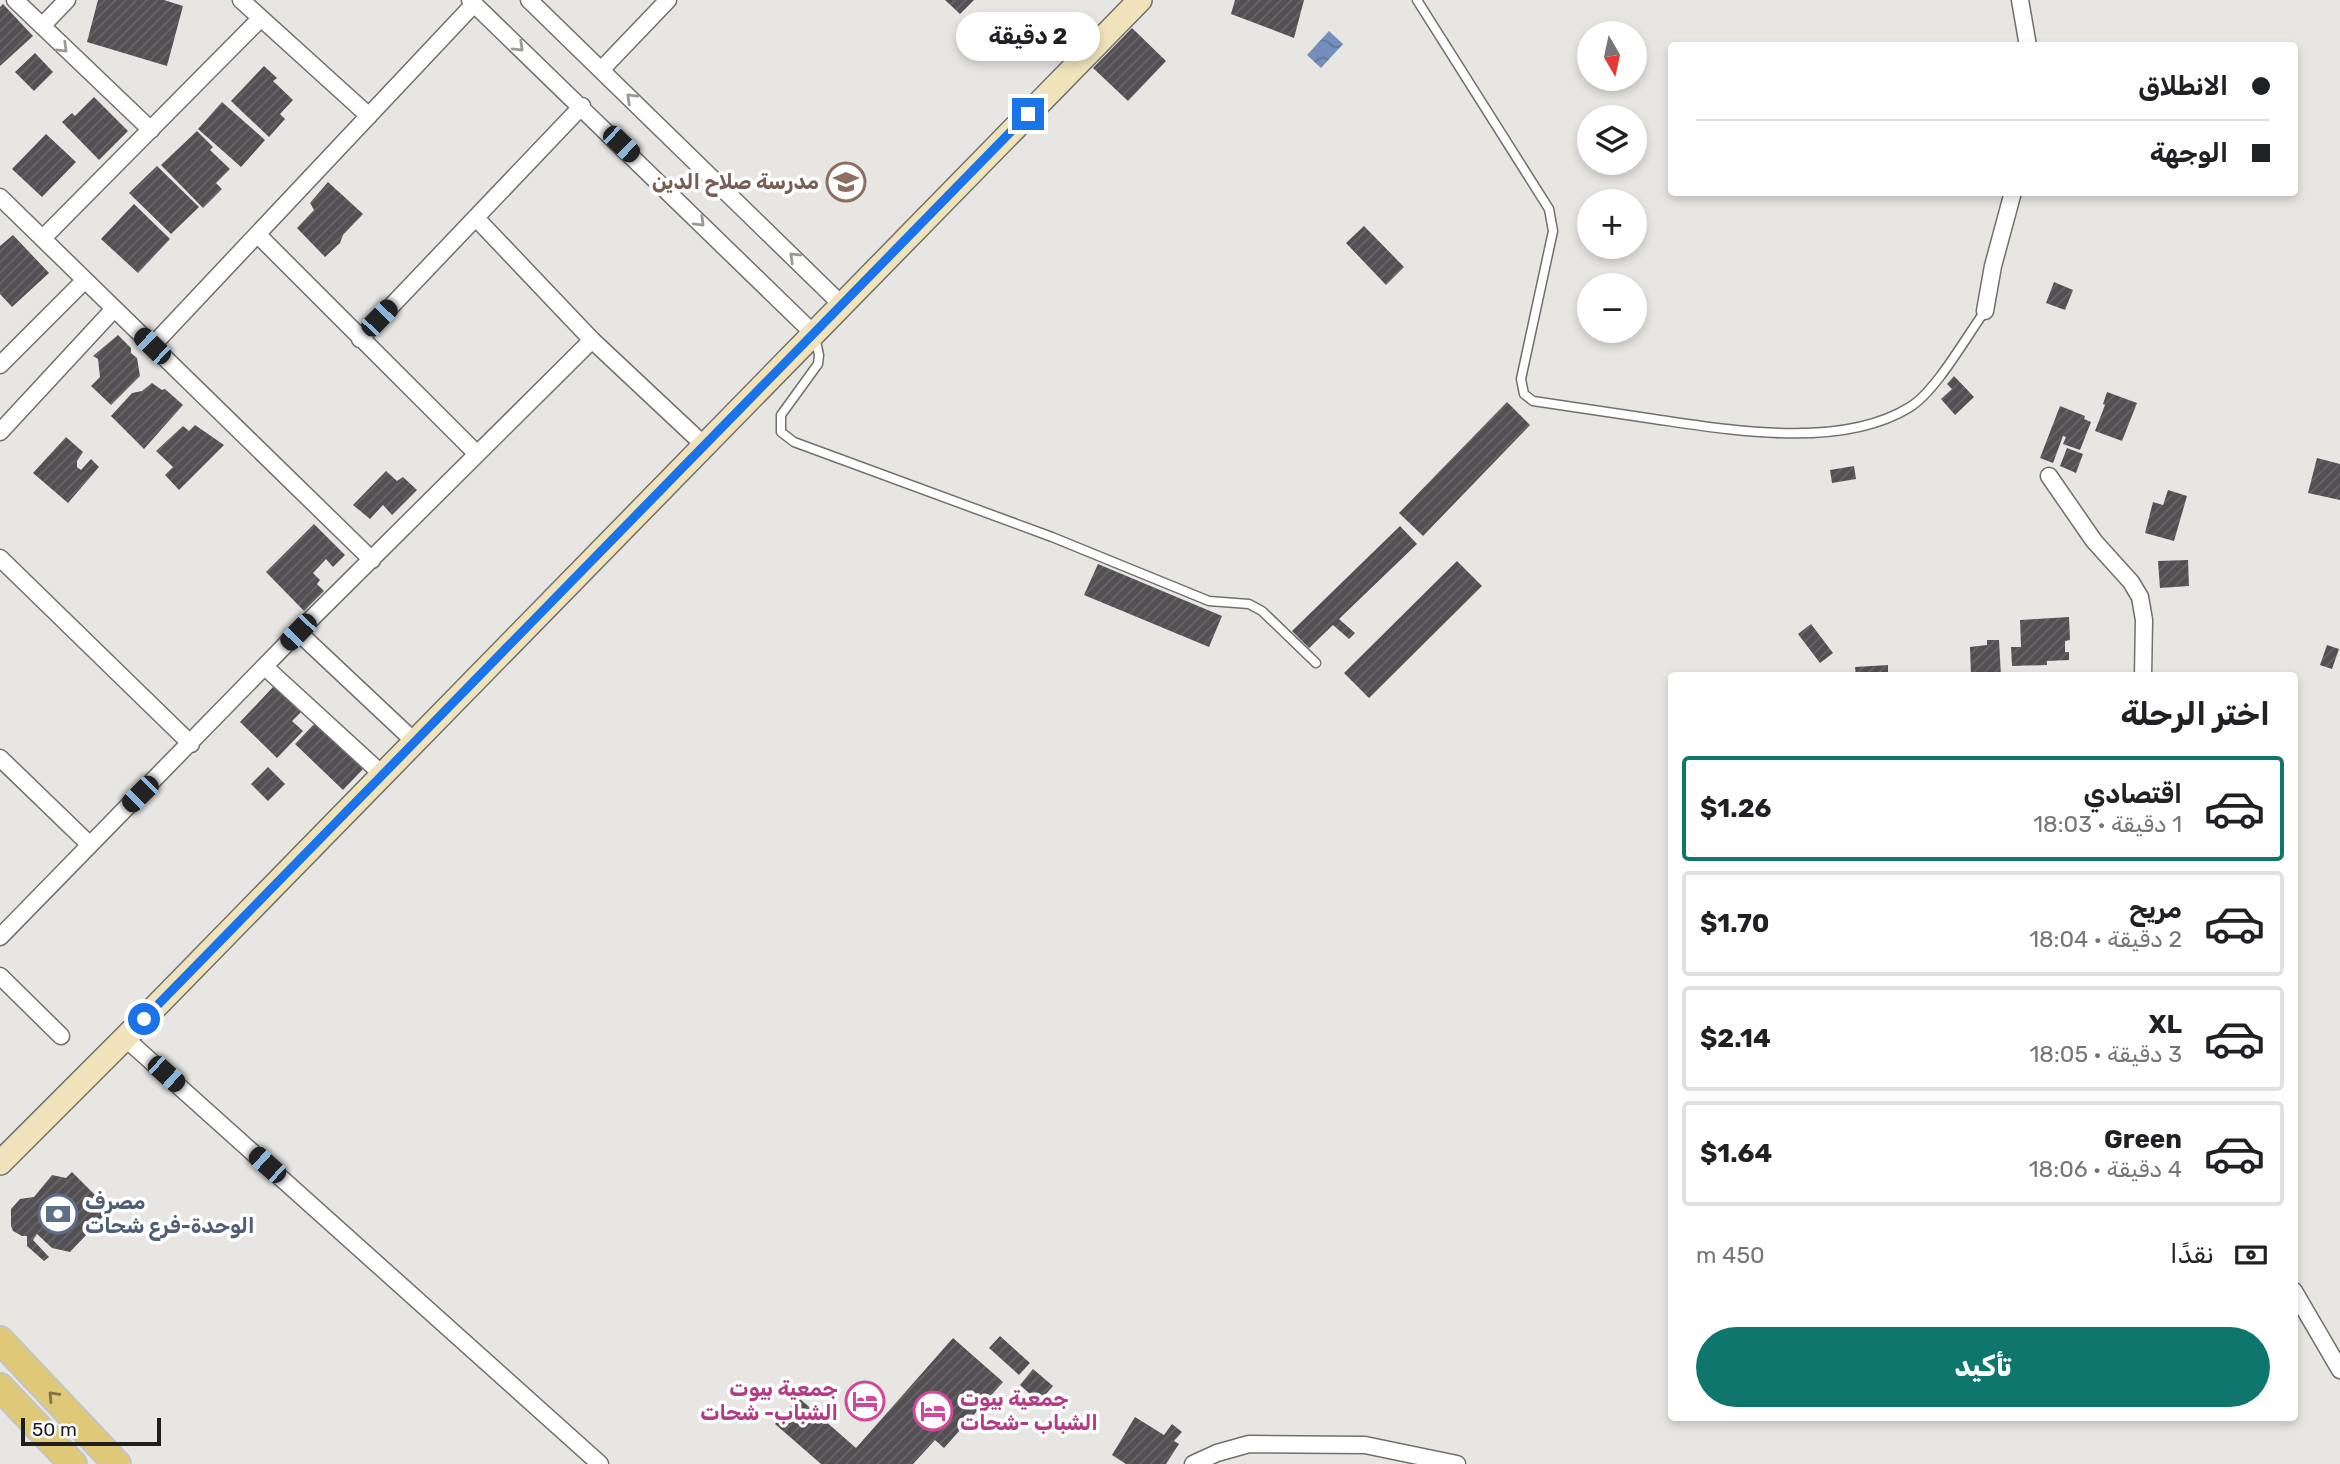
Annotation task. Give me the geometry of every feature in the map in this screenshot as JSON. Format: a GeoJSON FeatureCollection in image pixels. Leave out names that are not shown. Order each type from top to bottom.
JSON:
{"type":"FeatureCollection","features":[{"type":"Feature","properties":{"kind":"main road"},"geometry":{"type":"LineString","coordinates":[[0,1340],[117,1464]]}},
{"type":"Feature","properties":{"kind":"main road"},"geometry":{"type":"LineString","coordinates":[[0,1387],[73,1464]]}},
{"type":"Feature","properties":{"kind":"street"},"geometry":{"type":"LineString","coordinates":[[15,0],[151,130]]}},
{"type":"Feature","properties":{"kind":"street"},"geometry":{"type":"LineString","coordinates":[[42,26],[66,0]]}},
{"type":"Feature","properties":{"kind":"street"},"geometry":{"type":"LineString","coordinates":[[241,0],[369,116]]}},
{"type":"Feature","properties":{"kind":"street"},"geometry":{"type":"LineString","coordinates":[[529,0],[842,305]]}},
{"type":"Feature","properties":{"kind":"street"},"geometry":{"type":"LineString","coordinates":[[602,69],[668,0]]}},
{"type":"Feature","properties":{"kind":"street"},"geometry":{"type":"LineString","coordinates":[[0,1163],[1140,0]]}},
{"type":"Feature","properties":{"kind":"street"},"geometry":{"type":"LineString","coordinates":[[2020,0],[2027,42]]}},
{"type":"Feature","properties":{"kind":"street"},"geometry":{"type":"LineString","coordinates":[[152,346],[369,116],[472,2],[814,334]]}},
{"type":"Feature","properties":{"kind":"street"},"geometry":{"type":"LineString","coordinates":[[43,238],[261,18]]}},
{"type":"Feature","properties":{"kind":"street"},"geometry":{"type":"LineString","coordinates":[[360,339],[582,106]]}},
{"type":"Feature","properties":{"kind":"street"},"geometry":{"type":"LineString","coordinates":[[1985,311],[1993,265],[2012,196]]}},
{"type":"Feature","properties":{"kind":"street"},"geometry":{"type":"LineString","coordinates":[[0,197],[372,560]]}},
{"type":"Feature","properties":{"kind":"street"},"geometry":{"type":"LineString","coordinates":[[476,218],[592,340],[705,446]]}},
{"type":"Feature","properties":{"kind":"street"},"geometry":{"type":"LineString","coordinates":[[258,235],[477,453]]}},
{"type":"Feature","properties":{"kind":"street"},"geometry":{"type":"LineString","coordinates":[[4,354],[85,280]]}},
{"type":"Feature","properties":{"kind":"street"},"geometry":{"type":"LineString","coordinates":[[0,432],[114,309]]}},
{"type":"Feature","properties":{"kind":"street"},"geometry":{"type":"LineString","coordinates":[[0,937],[298,632],[592,340]]}},
{"type":"Feature","properties":{"kind":"street"},"geometry":{"type":"LineString","coordinates":[[2049,476],[2094,541],[2131,582],[2140,597],[2144,620],[2143,672]]}},
{"type":"Feature","properties":{"kind":"street"},"geometry":{"type":"LineString","coordinates":[[0,558],[191,744]]}},
{"type":"Feature","properties":{"kind":"street"},"geometry":{"type":"LineString","coordinates":[[298,632],[415,742]]}},
{"type":"Feature","properties":{"kind":"street"},"geometry":{"type":"LineString","coordinates":[[265,667],[383,775]]}},
{"type":"Feature","properties":{"kind":"street"},"geometry":{"type":"LineString","coordinates":[[0,758],[89,844]]}},
{"type":"Feature","properties":{"kind":"street"},"geometry":{"type":"LineString","coordinates":[[0,976],[61,1036]]}},
{"type":"Feature","properties":{"kind":"street"},"geometry":{"type":"LineString","coordinates":[[125,1038],[600,1464]]}},
{"type":"Feature","properties":{"kind":"street"},"geometry":{"type":"LineString","coordinates":[[2298,1298],[2340,1370]]}},
{"type":"Feature","properties":{"kind":"street"},"geometry":{"type":"LineString","coordinates":[[1193,1464],[1217,1453],[1249,1444],[1365,1445],[1457,1464]]}},
{"type":"Feature","properties":{"kind":"lane"},"geometry":{"type":"LineString","coordinates":[[1417,0],[1549,209],[1553,231],[1521,379],[1524,394],[1533,401],[1741,431],[1790,434],[1845,430],[1883,421],[1912,406],[1935,381],[1985,311]]}},
{"type":"Feature","properties":{"kind":"lane"},"geometry":{"type":"LineString","coordinates":[[814,334],[819,355],[818,364],[781,415],[782,432],[794,442],[1052,537],[1209,601],[1249,604],[1262,611],[1316,663]]}},
{"type":"Feature","properties":{"kind":"water"},"geometry":{"type":"Polygon","coordinates":[[[1329,31],[1343,44],[1321,68],[1307,55],[1329,31]]]}},
{"type":"Feature","properties":{"kind":"building"},"geometry":{"type":"Polygon","coordinates":[[[98,0],[164,0],[183,6],[167,66],[87,42],[98,0]]]}},
{"type":"Feature","properties":{"kind":"building"},"geometry":{"type":"Polygon","coordinates":[[[945,0],[974,0],[960,14],[945,0]]]}},
{"type":"Feature","properties":{"kind":"building"},"geometry":{"type":"Polygon","coordinates":[[[1235,0],[1304,0],[1294,38],[1231,14],[1235,0]]]}},
{"type":"Feature","properties":{"kind":"building"},"geometry":{"type":"Polygon","coordinates":[[[3,4],[33,36],[0,66],[0,7],[3,4]]]}},
{"type":"Feature","properties":{"kind":"building"},"geometry":{"type":"Polygon","coordinates":[[[1132,28],[1166,61],[1128,101],[1093,68],[1132,28]]]}},
{"type":"Feature","properties":{"kind":"building"},"geometry":{"type":"Polygon","coordinates":[[[35,53],[53,72],[34,91],[15,72],[35,53]]]}},
{"type":"Feature","properties":{"kind":"building"},"geometry":{"type":"Polygon","coordinates":[[[264,66],[277,78],[273,81],[293,100],[280,114],[285,119],[269,137],[231,101],[264,66]]]}},
{"type":"Feature","properties":{"kind":"building"},"geometry":{"type":"Polygon","coordinates":[[[94,97],[128,131],[99,160],[62,122],[72,113],[75,116],[94,97]]]}},
{"type":"Feature","properties":{"kind":"building"},"geometry":{"type":"Polygon","coordinates":[[[222,102],[265,140],[241,167],[198,129],[222,102]]]}},
{"type":"Feature","properties":{"kind":"building"},"geometry":{"type":"Polygon","coordinates":[[[197,131],[213,147],[210,150],[230,169],[216,183],[222,189],[203,208],[161,165],[197,131]]]}},
{"type":"Feature","properties":{"kind":"building"},"geometry":{"type":"Polygon","coordinates":[[[46,134],[76,162],[42,197],[12,169],[46,134]]]}},
{"type":"Feature","properties":{"kind":"building"},"geometry":{"type":"Polygon","coordinates":[[[157,166],[199,207],[171,234],[129,193],[157,166]]]}},
{"type":"Feature","properties":{"kind":"building"},"geometry":{"type":"Polygon","coordinates":[[[328,182],[363,214],[325,257],[297,228],[314,210],[310,203],[328,182]]]}},
{"type":"Feature","properties":{"kind":"building"},"geometry":{"type":"Polygon","coordinates":[[[134,204],[170,239],[138,273],[101,239],[134,204]]]}},
{"type":"Feature","properties":{"kind":"building"},"geometry":{"type":"Polygon","coordinates":[[[1364,226],[1404,267],[1386,285],[1346,243],[1364,226]]]}},
{"type":"Feature","properties":{"kind":"building"},"geometry":{"type":"Polygon","coordinates":[[[13,235],[49,273],[12,307],[0,294],[0,246],[13,235]]]}},
{"type":"Feature","properties":{"kind":"building"},"geometry":{"type":"Polygon","coordinates":[[[2054,282],[2073,290],[2065,310],[2046,303],[2054,282]]]}},
{"type":"Feature","properties":{"kind":"building"},"geometry":{"type":"Polygon","coordinates":[[[118,335],[137,358],[140,376],[111,405],[91,386],[100,377],[98,359],[93,356],[118,335]]]}},
{"type":"Feature","properties":{"kind":"building"},"geometry":{"type":"Polygon","coordinates":[[[1954,376],[1974,397],[1955,415],[1941,399],[1952,389],[1947,384],[1954,376]]]}},
{"type":"Feature","properties":{"kind":"building"},"geometry":{"type":"Polygon","coordinates":[[[152,383],[162,390],[165,389],[183,405],[144,449],[111,416],[132,393],[142,391],[152,383]]]}},
{"type":"Feature","properties":{"kind":"building"},"geometry":{"type":"Polygon","coordinates":[[[2107,392],[2137,403],[2122,441],[2095,431],[2107,392]]]}},
{"type":"Feature","properties":{"kind":"building"},"geometry":{"type":"Polygon","coordinates":[[[1507,402],[1530,425],[1423,536],[1399,513],[1507,402]]]}},
{"type":"Feature","properties":{"kind":"building"},"geometry":{"type":"Polygon","coordinates":[[[2060,406],[2085,416],[2084,419],[2091,422],[2080,450],[2063,444],[2066,437],[2063,436],[2053,463],[2040,458],[2060,406]]]}},
{"type":"Feature","properties":{"kind":"building"},"geometry":{"type":"Polygon","coordinates":[[[195,425],[224,445],[179,490],[165,475],[173,467],[156,451],[183,426],[189,431],[195,425]]]}},
{"type":"Feature","properties":{"kind":"building"},"geometry":{"type":"Polygon","coordinates":[[[66,437],[83,452],[77,461],[77,467],[81,470],[91,459],[99,467],[68,503],[33,473],[66,437]]]}},
{"type":"Feature","properties":{"kind":"building"},"geometry":{"type":"Polygon","coordinates":[[[2067,448],[2083,454],[2076,473],[2060,466],[2067,448]]]}},
{"type":"Feature","properties":{"kind":"building"},"geometry":{"type":"Polygon","coordinates":[[[2317,458],[2340,464],[2340,500],[2308,493],[2317,458]]]}},
{"type":"Feature","properties":{"kind":"building"},"geometry":{"type":"Polygon","coordinates":[[[1854,466],[1856,479],[1832,483],[1830,470],[1854,466]]]}},
{"type":"Feature","properties":{"kind":"building"},"geometry":{"type":"Polygon","coordinates":[[[386,471],[397,481],[403,477],[417,490],[392,515],[383,505],[370,519],[353,505],[386,471]]]}},
{"type":"Feature","properties":{"kind":"building"},"geometry":{"type":"Polygon","coordinates":[[[2168,490],[2187,496],[2174,541],[2145,533],[2153,502],[2163,505],[2168,490]]]}},
{"type":"Feature","properties":{"kind":"building"},"geometry":{"type":"Polygon","coordinates":[[[314,524],[345,555],[333,567],[326,559],[313,573],[320,580],[317,584],[324,591],[304,611],[266,572],[314,524]]]}},
{"type":"Feature","properties":{"kind":"building"},"geometry":{"type":"Polygon","coordinates":[[[1400,526],[1417,544],[1339,619],[1355,633],[1349,639],[1333,625],[1309,648],[1292,631],[1400,526]]]}},
{"type":"Feature","properties":{"kind":"building"},"geometry":{"type":"Polygon","coordinates":[[[2188,560],[2189,586],[2160,588],[2158,561],[2188,560]]]}},
{"type":"Feature","properties":{"kind":"building"},"geometry":{"type":"Polygon","coordinates":[[[1457,561],[1482,586],[1369,698],[1344,673],[1457,561]]]}},
{"type":"Feature","properties":{"kind":"building"},"geometry":{"type":"Polygon","coordinates":[[[1098,564],[1222,616],[1209,647],[1084,595],[1098,564]]]}},
{"type":"Feature","properties":{"kind":"building"},"geometry":{"type":"Polygon","coordinates":[[[2069,617],[2070,640],[2065,641],[2065,652],[2069,652],[2069,660],[2047,661],[2047,665],[2012,666],[2011,647],[2021,647],[2020,620],[2069,617]]]}},
{"type":"Feature","properties":{"kind":"building"},"geometry":{"type":"Polygon","coordinates":[[[1811,624],[1833,653],[1820,663],[1798,634],[1811,624]]]}},
{"type":"Feature","properties":{"kind":"building"},"geometry":{"type":"Polygon","coordinates":[[[1987,640],[1999,640],[2001,672],[1971,672],[1970,647],[1987,645],[1987,640]]]}},
{"type":"Feature","properties":{"kind":"building"},"geometry":{"type":"Polygon","coordinates":[[[2327,645],[2339,649],[2332,669],[2320,665],[2327,645]]]}},
{"type":"Feature","properties":{"kind":"building"},"geometry":{"type":"Polygon","coordinates":[[[1888,665],[1888,672],[1856,672],[1855,667],[1888,665]]]}},
{"type":"Feature","properties":{"kind":"building"},"geometry":{"type":"Polygon","coordinates":[[[274,686],[301,712],[292,721],[303,731],[277,758],[240,722],[274,686]]]}},
{"type":"Feature","properties":{"kind":"building"},"geometry":{"type":"Polygon","coordinates":[[[315,723],[363,769],[343,790],[295,744],[315,723]]]}},
{"type":"Feature","properties":{"kind":"building"},"geometry":{"type":"Polygon","coordinates":[[[268,767],[285,784],[268,801],[251,784],[268,767]]]}},
{"type":"Feature","properties":{"kind":"building","name":"مصرف الوحدة-فرع شحات"},"geometry":{"type":"Polygon","coordinates":[[[72,1172],[110,1210],[85,1229],[89,1232],[70,1252],[52,1248],[37,1234],[33,1240],[49,1257],[44,1261],[27,1246],[27,1236],[13,1231],[11,1209],[20,1199],[34,1197],[52,1175],[66,1178],[72,1172]]]}},
{"type":"Feature","properties":{"kind":"building"},"geometry":{"type":"Polygon","coordinates":[[[1000,1336],[1030,1363],[1019,1375],[989,1348],[1000,1336]]]}},
{"type":"Feature","properties":{"kind":"building","name":"جمعية بيوت الشباب -شحات"},"geometry":{"type":"Polygon","coordinates":[[[953,1338],[1003,1382],[944,1448],[935,1440],[913,1464],[821,1464],[775,1424],[799,1398],[856,1448],[953,1338]]]}},
{"type":"Feature","properties":{"kind":"building"},"geometry":{"type":"Polygon","coordinates":[[[1033,1369],[1053,1386],[1039,1402],[1020,1385],[1033,1369]]]}},
{"type":"Feature","properties":{"kind":"building"},"geometry":{"type":"Polygon","coordinates":[[[1135,1417],[1164,1435],[1172,1424],[1182,1432],[1174,1441],[1179,1444],[1166,1464],[1126,1464],[1112,1455],[1135,1417]]]}},
{"type":"Feature","properties":{"kind":"place","name":"مدرسة صلاح الدين"},"geometry":{"type":"Point","coordinates":[846,182]}},
{"type":"Feature","properties":{"kind":"place","name":"مصرف الوحدة-فرع شحات"},"geometry":{"type":"Point","coordinates":[58,1214]}},
{"type":"Feature","properties":{"kind":"place","name":"جمعية بيوت الشباب- شحات"},"geometry":{"type":"Point","coordinates":[865,1401]}},
{"type":"Feature","properties":{"kind":"place","name":"جمعية بيوت الشباب -شحات"},"geometry":{"type":"Point","coordinates":[933,1411]}},
{"type":"Feature","properties":{"kind":"route"},"geometry":{"type":"LineString","coordinates":[[144,1019],[1028,114]]}}]}
